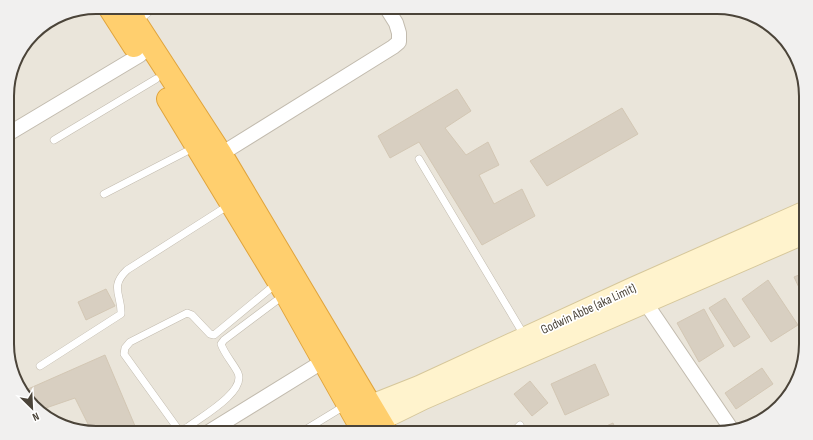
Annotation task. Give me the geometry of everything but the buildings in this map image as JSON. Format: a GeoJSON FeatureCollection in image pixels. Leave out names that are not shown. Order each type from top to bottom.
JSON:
{"type":"FeatureCollection","features":[{"type":"Feature","properties":{"kind":"highway"},"geometry":{"type":"LineString","coordinates":[[114,14],[197,146],[282,288],[322,362],[366,420]]}},
{"type":"Feature","properties":{"kind":"highway"},"geometry":{"type":"LineString","coordinates":[[132,15],[221,154],[366,420]]}},
{"type":"Feature","properties":{"kind":"street"},"geometry":{"type":"LineString","coordinates":[[221,154],[393,48],[399,42],[399,33],[390,14]]}},
{"type":"Feature","properties":{"kind":"street"},"geometry":{"type":"LineString","coordinates":[[14,130],[140,55]]}},
{"type":"Feature","properties":{"kind":"street","name":"Godwin Abbe (aka Limit)"},"geometry":{"type":"LineString","coordinates":[[366,420],[420,386],[799,214]]}},
{"type":"Feature","properties":{"kind":"street","name":"Godwin Abbe (aka Limit)"},"geometry":{"type":"LineString","coordinates":[[366,420],[424,399],[645,302],[799,237]]}},
{"type":"Feature","properties":{"kind":"street"},"geometry":{"type":"LineString","coordinates":[[645,302],[728,425]]}},
{"type":"Feature","properties":{"kind":"street"},"geometry":{"type":"LineString","coordinates":[[218,426],[322,362]]}},
{"type":"Feature","properties":{"kind":"lane"},"geometry":{"type":"LineString","coordinates":[[54,140],[156,79]]}},
{"type":"Feature","properties":{"kind":"lane"},"geometry":{"type":"LineString","coordinates":[[104,194],[197,146]]}},
{"type":"Feature","properties":{"kind":"lane"},"geometry":{"type":"LineString","coordinates":[[419,159],[526,337]]}},
{"type":"Feature","properties":{"kind":"lane"},"geometry":{"type":"LineString","coordinates":[[40,366],[122,314],[122,307],[117,286],[120,278],[128,270],[231,204]]}},
{"type":"Feature","properties":{"kind":"lane"},"geometry":{"type":"LineString","coordinates":[[189,426],[230,395],[237,387],[238,374],[221,344],[282,288]]}},
{"type":"Feature","properties":{"kind":"lane"},"geometry":{"type":"LineString","coordinates":[[176,426],[124,354],[130,342],[187,313],[192,315],[210,334],[214,334],[282,288]]}},
{"type":"Feature","properties":{"kind":"lane"},"geometry":{"type":"LineString","coordinates":[[336,426],[366,420]]}},
{"type":"Feature","properties":{"kind":"shaded area"},"geometry":{"type":"Polygon","coordinates":[[[91,14],[722,14],[743,18],[753,22],[771,34],[779,42],[791,60],[795,70],[798,86],[799,349],[795,370],[791,380],[779,398],[771,406],[753,418],[743,422],[722,426],[91,426],[70,422],[60,418],[52,413],[52,388],[27,388],[20,375],[15,354],[14,91],[22,60],[38,38],[55,25],[65,20],[91,14]]]}}]}
